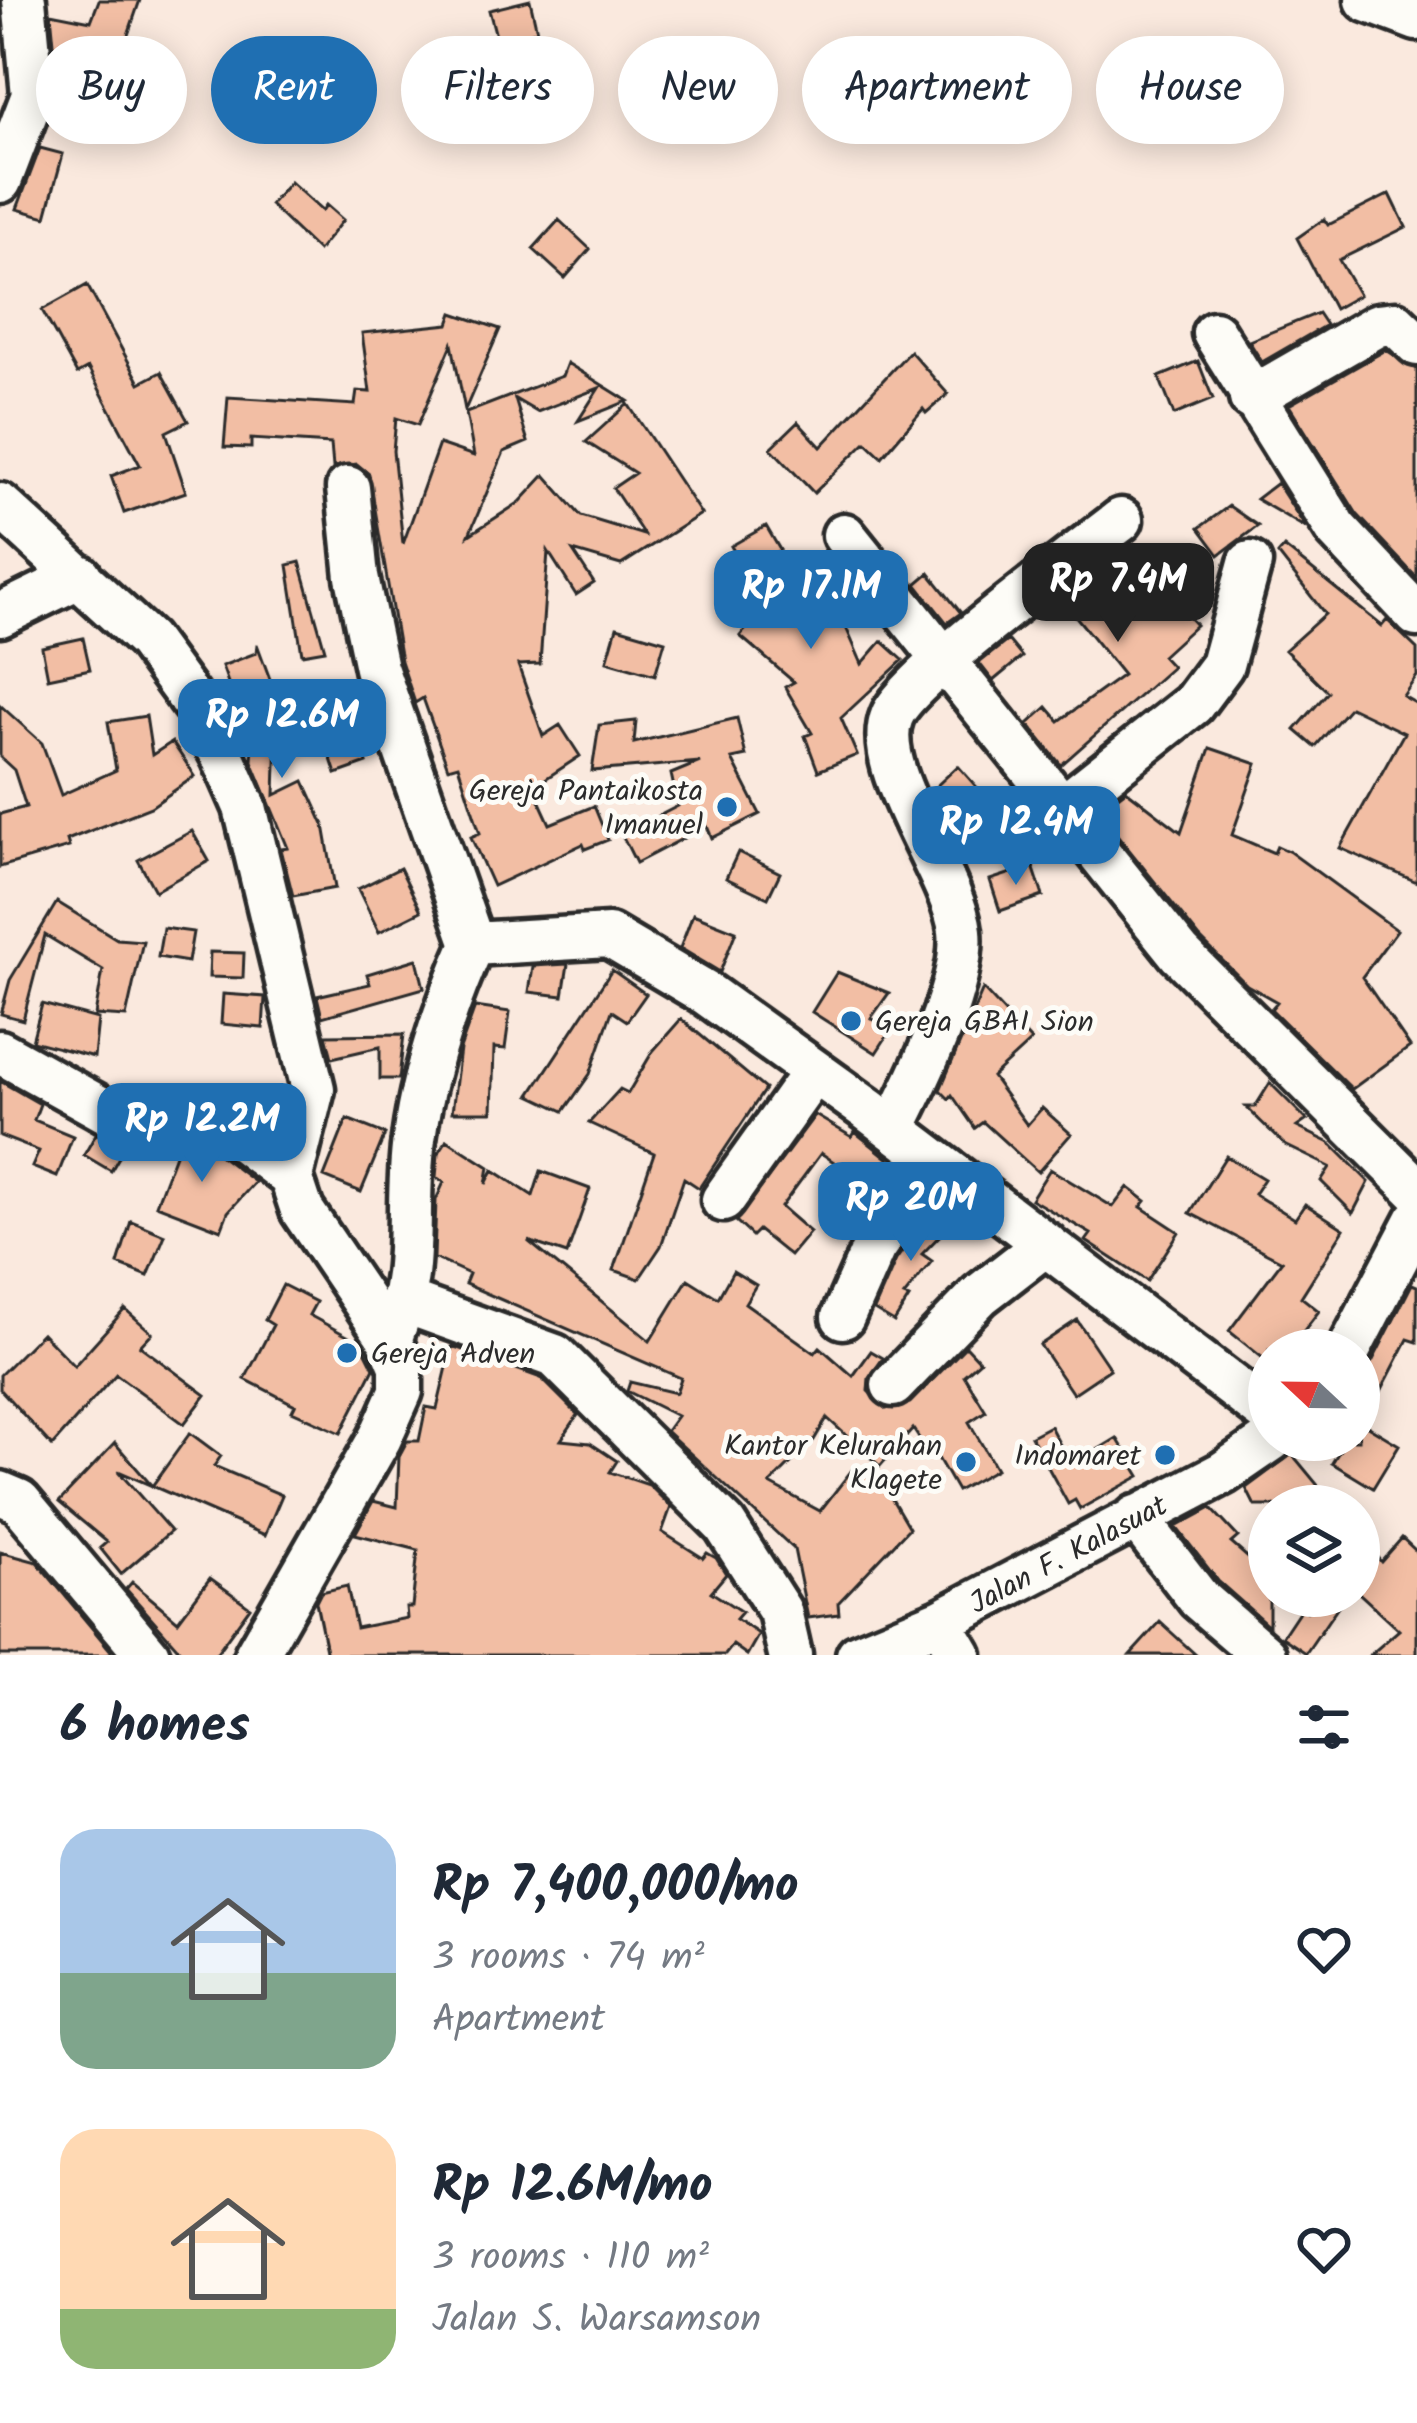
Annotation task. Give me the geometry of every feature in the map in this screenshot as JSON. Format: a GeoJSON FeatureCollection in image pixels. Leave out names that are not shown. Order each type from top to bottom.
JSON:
{"type":"FeatureCollection","features":[{"type":"Feature","properties":{"kind":"street"},"geometry":{"type":"LineString","coordinates":[[0,181],[33,95],[23,0]]}},
{"type":"Feature","properties":{"kind":"street"},"geometry":{"type":"LineString","coordinates":[[1367,0],[1417,19]]}},
{"type":"Feature","properties":{"kind":"street"},"geometry":{"type":"LineString","coordinates":[[1251,398],[1378,326],[1394,323],[1417,344]]}},
{"type":"Feature","properties":{"kind":"street"},"geometry":{"type":"LineString","coordinates":[[1214,333],[1336,530],[1417,615]]}},
{"type":"Feature","properties":{"kind":"street"},"geometry":{"type":"LineString","coordinates":[[256,1655],[380,1438],[400,1391],[398,1321],[413,1253],[414,1141],[451,994],[473,944],[376,668],[348,488]]}},
{"type":"Feature","properties":{"kind":"street"},"geometry":{"type":"LineString","coordinates":[[0,505],[80,576],[173,672],[198,710],[245,807],[313,1089],[291,1177],[302,1210],[398,1321],[555,1356],[725,1525],[780,1611],[790,1655]]}},
{"type":"Feature","properties":{"kind":"street"},"geometry":{"type":"LineString","coordinates":[[893,1130],[937,1029],[959,948],[959,928],[889,741],[891,717],[905,696],[944,662],[1121,520]]}},
{"type":"Feature","properties":{"kind":"street"},"geometry":{"type":"LineString","coordinates":[[844,536],[1180,954],[1417,1190]]}},
{"type":"Feature","properties":{"kind":"street"},"geometry":{"type":"LineString","coordinates":[[1063,807],[1192,704],[1222,665],[1250,563]]}},
{"type":"Feature","properties":{"kind":"street"},"geometry":{"type":"LineString","coordinates":[[0,615],[80,576]]}},
{"type":"Feature","properties":{"kind":"street"},"geometry":{"type":"LineString","coordinates":[[473,944],[609,936],[707,994],[1248,1398]]}},
{"type":"Feature","properties":{"kind":"street"},"geometry":{"type":"LineString","coordinates":[[0,1052],[106,1111],[190,1110],[228,1129],[291,1177]]}},
{"type":"Feature","properties":{"kind":"street"},"geometry":{"type":"LineString","coordinates":[[723,1200],[814,1072]]}},
{"type":"Feature","properties":{"kind":"street"},"geometry":{"type":"LineString","coordinates":[[843,1317],[874,1247],[934,1163]]}},
{"type":"Feature","properties":{"kind":"street"},"geometry":{"type":"LineString","coordinates":[[1363,1329],[1407,1263],[1417,1220]]}},
{"type":"Feature","properties":{"kind":"street"},"geometry":{"type":"LineString","coordinates":[[892,1385],[980,1294],[1046,1244]]}},
{"type":"Feature","properties":{"kind":"street","name":"Jalan F. Kalasuat"},"geometry":{"type":"LineString","coordinates":[[858,1655],[950,1638],[1136,1517],[1248,1455]]}},
{"type":"Feature","properties":{"kind":"street"},"geometry":{"type":"LineString","coordinates":[[0,1493],[20,1502],[148,1655]]}},
{"type":"Feature","properties":{"kind":"street"},"geometry":{"type":"LineString","coordinates":[[1136,1517],[1198,1599],[1264,1655]]}},
{"type":"Feature","properties":{"kind":"building"},"geometry":{"type":"Polygon","coordinates":[[[99,0],[140,0],[128,36],[53,36],[51,13],[91,21],[99,0]]]}},
{"type":"Feature","properties":{"kind":"building"},"geometry":{"type":"Polygon","coordinates":[[[530,0],[537,31],[496,36],[489,10],[530,0]]]}},
{"type":"Feature","properties":{"kind":"building"},"geometry":{"type":"Polygon","coordinates":[[[40,148],[63,154],[46,217],[17,209],[40,148]]]}},
{"type":"Feature","properties":{"kind":"building"},"geometry":{"type":"Polygon","coordinates":[[[290,182],[322,211],[326,205],[343,220],[318,251],[270,205],[290,182]]]}},
{"type":"Feature","properties":{"kind":"building"},"geometry":{"type":"Polygon","coordinates":[[[1390,194],[1406,227],[1339,260],[1359,295],[1334,309],[1297,238],[1324,219],[1328,225],[1390,194]]]}},
{"type":"Feature","properties":{"kind":"building"},"geometry":{"type":"Polygon","coordinates":[[[559,220],[590,249],[565,278],[533,249],[559,220]]]}},
{"type":"Feature","properties":{"kind":"building"},"geometry":{"type":"Polygon","coordinates":[[[87,285],[140,383],[161,372],[188,421],[166,432],[186,492],[124,513],[111,476],[140,465],[88,368],[77,374],[42,310],[87,285]]]}},
{"type":"Feature","properties":{"kind":"building"},"geometry":{"type":"Polygon","coordinates":[[[453,313],[500,329],[465,410],[452,344],[418,425],[396,418],[393,451],[403,544],[439,444],[474,456],[466,413],[562,376],[567,363],[628,401],[578,421],[599,388],[537,412],[515,399],[528,442],[504,452],[469,535],[520,502],[545,475],[581,516],[644,535],[613,488],[635,473],[586,442],[628,404],[701,514],[621,565],[573,551],[594,583],[576,595],[548,551],[540,664],[518,665],[543,736],[560,725],[580,756],[533,787],[550,824],[594,806],[608,840],[585,849],[583,844],[493,886],[471,837],[480,833],[458,765],[448,768],[423,698],[415,703],[401,661],[369,474],[357,464],[333,467],[331,444],[251,439],[251,448],[224,447],[228,397],[355,405],[357,391],[370,392],[362,333],[449,324],[453,313]]]}},
{"type":"Feature","properties":{"kind":"building"},"geometry":{"type":"Polygon","coordinates":[[[1318,313],[1326,325],[1262,362],[1249,341],[1318,313]]]}},
{"type":"Feature","properties":{"kind":"building"},"geometry":{"type":"Polygon","coordinates":[[[1386,350],[1417,369],[1417,578],[1357,514],[1289,405],[1386,350]]]}},
{"type":"Feature","properties":{"kind":"building"},"geometry":{"type":"Polygon","coordinates":[[[910,351],[948,394],[926,413],[923,409],[882,457],[866,442],[814,493],[771,448],[798,422],[821,447],[910,351]]]}},
{"type":"Feature","properties":{"kind":"building"},"geometry":{"type":"Polygon","coordinates":[[[1198,361],[1213,399],[1174,415],[1159,377],[1198,361]]]}},
{"type":"Feature","properties":{"kind":"building"},"geometry":{"type":"Polygon","coordinates":[[[1277,483],[1306,528],[1256,499],[1277,483]]]}},
{"type":"Feature","properties":{"kind":"building"},"geometry":{"type":"Polygon","coordinates":[[[1229,506],[1258,526],[1219,555],[1199,528],[1229,506]]]}},
{"type":"Feature","properties":{"kind":"building"},"geometry":{"type":"Polygon","coordinates":[[[766,526],[780,550],[767,557],[792,600],[827,584],[862,664],[882,641],[903,660],[841,718],[857,755],[818,771],[805,736],[812,733],[785,687],[794,682],[740,636],[765,606],[731,546],[766,526]]]}},
{"type":"Feature","properties":{"kind":"building"},"geometry":{"type":"Polygon","coordinates":[[[1132,544],[1162,572],[1155,580],[1196,625],[1162,656],[1172,667],[1061,765],[1028,724],[1047,707],[1059,721],[1123,675],[1061,598],[1132,544]]]}},
{"type":"Feature","properties":{"kind":"building"},"geometry":{"type":"Polygon","coordinates":[[[1284,547],[1382,626],[1387,620],[1417,649],[1417,676],[1403,696],[1417,704],[1417,882],[1340,848],[1404,733],[1350,707],[1315,747],[1295,730],[1328,692],[1285,650],[1325,614],[1278,554],[1284,547]]]}},
{"type":"Feature","properties":{"kind":"building"},"geometry":{"type":"Polygon","coordinates":[[[300,562],[325,650],[302,654],[288,565],[300,562]]]}},
{"type":"Feature","properties":{"kind":"building"},"geometry":{"type":"Polygon","coordinates":[[[929,573],[961,613],[947,623],[916,584],[929,573]]]}},
{"type":"Feature","properties":{"kind":"building"},"geometry":{"type":"Polygon","coordinates":[[[617,627],[665,641],[655,675],[607,661],[617,627]]]}},
{"type":"Feature","properties":{"kind":"building"},"geometry":{"type":"Polygon","coordinates":[[[83,638],[90,669],[48,678],[42,647],[83,638]]]}},
{"type":"Feature","properties":{"kind":"building"},"geometry":{"type":"Polygon","coordinates":[[[1008,640],[1022,657],[993,681],[979,663],[1008,640]]]}},
{"type":"Feature","properties":{"kind":"building"},"geometry":{"type":"Polygon","coordinates":[[[257,644],[278,701],[275,795],[304,781],[324,825],[335,888],[293,896],[281,849],[288,848],[252,761],[255,705],[238,711],[222,666],[256,653],[257,644]]]}},
{"type":"Feature","properties":{"kind":"building"},"geometry":{"type":"Polygon","coordinates":[[[347,702],[367,763],[336,774],[316,713],[347,702]]]}},
{"type":"Feature","properties":{"kind":"building"},"geometry":{"type":"Polygon","coordinates":[[[0,705],[42,743],[61,795],[116,770],[108,722],[146,716],[152,755],[172,742],[195,776],[151,807],[67,840],[69,847],[0,867],[0,814],[26,807],[14,770],[0,757],[0,705]]]}},
{"type":"Feature","properties":{"kind":"building"},"geometry":{"type":"Polygon","coordinates":[[[737,718],[746,756],[732,759],[760,814],[712,838],[707,826],[636,863],[622,835],[678,806],[671,774],[700,762],[592,771],[599,725],[636,721],[634,743],[737,718]]]}},
{"type":"Feature","properties":{"kind":"building"},"geometry":{"type":"Polygon","coordinates":[[[1210,748],[1257,764],[1232,835],[1274,853],[1277,846],[1290,852],[1397,930],[1362,977],[1410,1047],[1352,1089],[1271,1009],[1277,1002],[1247,985],[1199,937],[1098,811],[1126,790],[1181,832],[1210,748]]]}},
{"type":"Feature","properties":{"kind":"building"},"geometry":{"type":"Polygon","coordinates":[[[958,766],[989,801],[952,835],[930,792],[958,766]]]}},
{"type":"Feature","properties":{"kind":"building"},"geometry":{"type":"Polygon","coordinates":[[[192,831],[209,861],[155,891],[138,860],[192,831]]]}},
{"type":"Feature","properties":{"kind":"building"},"geometry":{"type":"Polygon","coordinates":[[[738,852],[780,873],[768,898],[726,878],[738,852]]]}},
{"type":"Feature","properties":{"kind":"building"},"geometry":{"type":"Polygon","coordinates":[[[1033,866],[1043,896],[1000,911],[990,880],[1033,866]]]}},
{"type":"Feature","properties":{"kind":"building"},"geometry":{"type":"Polygon","coordinates":[[[400,868],[421,911],[379,932],[358,889],[400,868]]]}},
{"type":"Feature","properties":{"kind":"building"},"geometry":{"type":"Polygon","coordinates":[[[57,902],[117,939],[143,941],[126,1017],[95,1015],[103,970],[45,935],[23,1020],[1,1014],[10,980],[57,902]]]}},
{"type":"Feature","properties":{"kind":"building"},"geometry":{"type":"Polygon","coordinates":[[[693,914],[736,931],[720,972],[680,948],[693,914]]]}},
{"type":"Feature","properties":{"kind":"building"},"geometry":{"type":"Polygon","coordinates":[[[163,928],[193,932],[188,962],[158,957],[163,928]]]}},
{"type":"Feature","properties":{"kind":"building"},"geometry":{"type":"Polygon","coordinates":[[[210,952],[244,953],[243,978],[209,977],[210,952]]]}},
{"type":"Feature","properties":{"kind":"building"},"geometry":{"type":"Polygon","coordinates":[[[417,959],[424,988],[322,1017],[317,996],[370,984],[367,974],[417,959]]]}},
{"type":"Feature","properties":{"kind":"building"},"geometry":{"type":"Polygon","coordinates":[[[568,964],[563,996],[529,992],[533,966],[568,964]]]}},
{"type":"Feature","properties":{"kind":"building"},"geometry":{"type":"Polygon","coordinates":[[[612,970],[646,994],[627,1021],[612,1011],[590,1074],[564,1111],[530,1095],[612,970]]]}},
{"type":"Feature","properties":{"kind":"building"},"geometry":{"type":"Polygon","coordinates":[[[837,972],[889,993],[871,1018],[891,1030],[876,1053],[812,1012],[837,972]]]}},
{"type":"Feature","properties":{"kind":"building"},"geometry":{"type":"Polygon","coordinates":[[[983,989],[1031,1041],[992,1077],[1027,1125],[1042,1108],[1071,1134],[1038,1172],[983,1122],[975,1128],[952,1095],[949,1099],[940,1090],[983,989]]]}},
{"type":"Feature","properties":{"kind":"building"},"geometry":{"type":"Polygon","coordinates":[[[223,994],[265,997],[263,1028],[221,1024],[223,994]]]}},
{"type":"Feature","properties":{"kind":"building"},"geometry":{"type":"Polygon","coordinates":[[[42,1004],[98,1019],[94,1057],[32,1041],[42,1004]]]}},
{"type":"Feature","properties":{"kind":"building"},"geometry":{"type":"Polygon","coordinates":[[[475,1007],[510,1012],[505,1049],[494,1048],[492,1112],[452,1112],[460,1049],[475,1007]]]}},
{"type":"Feature","properties":{"kind":"building"},"geometry":{"type":"Polygon","coordinates":[[[681,1019],[765,1089],[699,1188],[684,1178],[661,1246],[639,1279],[614,1270],[654,1153],[589,1123],[620,1089],[628,1093],[653,1051],[681,1019]]]}},
{"type":"Feature","properties":{"kind":"building"},"geometry":{"type":"Polygon","coordinates":[[[404,1034],[399,1079],[380,1079],[380,1047],[332,1058],[326,1035],[404,1034]]]}},
{"type":"Feature","properties":{"kind":"building"},"geometry":{"type":"Polygon","coordinates":[[[0,1081],[40,1104],[34,1120],[73,1136],[57,1177],[32,1167],[39,1151],[0,1136],[0,1081]]]}},
{"type":"Feature","properties":{"kind":"building"},"geometry":{"type":"Polygon","coordinates":[[[1270,1083],[1307,1120],[1297,1127],[1330,1143],[1369,1182],[1353,1213],[1321,1181],[1330,1167],[1285,1145],[1246,1107],[1255,1107],[1270,1083]]]}},
{"type":"Feature","properties":{"kind":"building"},"geometry":{"type":"Polygon","coordinates":[[[815,1115],[852,1137],[855,1132],[889,1159],[867,1185],[821,1153],[781,1207],[810,1232],[790,1256],[758,1230],[752,1236],[736,1221],[815,1115]]]}},
{"type":"Feature","properties":{"kind":"building"},"geometry":{"type":"Polygon","coordinates":[[[347,1119],[385,1134],[361,1192],[324,1177],[347,1119]]]}},
{"type":"Feature","properties":{"kind":"building"},"geometry":{"type":"Polygon","coordinates":[[[96,1134],[131,1136],[111,1171],[84,1155],[96,1134]]]}},
{"type":"Feature","properties":{"kind":"building"},"geometry":{"type":"Polygon","coordinates":[[[175,1136],[214,1151],[255,1182],[228,1212],[221,1230],[156,1205],[177,1149],[170,1146],[175,1136]]]}},
{"type":"Feature","properties":{"kind":"building"},"geometry":{"type":"Polygon","coordinates":[[[447,1140],[489,1167],[486,1184],[493,1170],[533,1196],[541,1171],[590,1189],[567,1254],[528,1241],[650,1341],[688,1279],[718,1298],[733,1271],[756,1285],[745,1303],[815,1353],[820,1347],[853,1376],[871,1351],[883,1358],[869,1378],[868,1391],[886,1409],[910,1403],[966,1346],[980,1361],[964,1375],[986,1411],[969,1422],[996,1469],[957,1491],[931,1446],[926,1449],[913,1429],[880,1466],[827,1418],[814,1440],[770,1484],[820,1511],[855,1466],[886,1489],[909,1528],[838,1603],[839,1614],[808,1618],[794,1549],[666,1431],[677,1416],[627,1391],[630,1382],[676,1393],[681,1378],[465,1284],[469,1274],[434,1258],[436,1200],[444,1182],[436,1177],[438,1154],[447,1140]]]}},
{"type":"Feature","properties":{"kind":"building"},"geometry":{"type":"Polygon","coordinates":[[[1226,1156],[1264,1179],[1254,1194],[1295,1219],[1305,1204],[1344,1229],[1301,1297],[1319,1311],[1305,1329],[1248,1329],[1248,1346],[1229,1331],[1282,1261],[1190,1213],[1226,1156]]]}},
{"type":"Feature","properties":{"kind":"building"},"geometry":{"type":"Polygon","coordinates":[[[1050,1169],[1113,1207],[1128,1187],[1146,1201],[1141,1207],[1179,1232],[1147,1281],[1086,1241],[1091,1234],[1031,1199],[1050,1169]]]}},
{"type":"Feature","properties":{"kind":"building"},"geometry":{"type":"Polygon","coordinates":[[[936,1203],[954,1221],[922,1254],[932,1261],[904,1296],[909,1298],[894,1322],[874,1310],[896,1260],[936,1203]]]}},
{"type":"Feature","properties":{"kind":"building"},"geometry":{"type":"Polygon","coordinates":[[[131,1221],[165,1235],[148,1276],[118,1264],[131,1221]]]}},
{"type":"Feature","properties":{"kind":"building"},"geometry":{"type":"Polygon","coordinates":[[[1412,1284],[1417,1286],[1417,1342],[1408,1339],[1380,1393],[1380,1346],[1412,1284]]]}},
{"type":"Feature","properties":{"kind":"building"},"geometry":{"type":"Polygon","coordinates":[[[283,1285],[316,1302],[309,1315],[362,1344],[374,1368],[341,1433],[292,1411],[295,1405],[245,1379],[273,1325],[265,1320],[283,1285]]]}},
{"type":"Feature","properties":{"kind":"building"},"geometry":{"type":"Polygon","coordinates":[[[125,1309],[152,1333],[140,1346],[206,1395],[184,1424],[116,1374],[52,1446],[0,1389],[0,1375],[42,1333],[74,1366],[125,1309]]]}},
{"type":"Feature","properties":{"kind":"building"},"geometry":{"type":"Polygon","coordinates":[[[1077,1320],[1110,1369],[1073,1394],[1040,1345],[1077,1320]]]}},
{"type":"Feature","properties":{"kind":"building"},"geometry":{"type":"Polygon","coordinates":[[[452,1346],[541,1378],[578,1415],[561,1440],[590,1443],[617,1461],[610,1472],[649,1485],[671,1507],[662,1532],[703,1558],[707,1553],[716,1558],[726,1574],[711,1592],[742,1612],[736,1619],[759,1634],[747,1655],[733,1645],[725,1655],[327,1655],[316,1602],[321,1592],[347,1586],[356,1628],[407,1618],[406,1607],[412,1607],[418,1550],[355,1534],[373,1501],[397,1507],[399,1456],[407,1441],[419,1441],[426,1407],[437,1409],[452,1346]]]}},
{"type":"Feature","properties":{"kind":"building"},"geometry":{"type":"Polygon","coordinates":[[[1050,1426],[1071,1466],[1117,1438],[1140,1476],[1080,1509],[1075,1500],[1068,1504],[1031,1436],[1050,1426]]]}},
{"type":"Feature","properties":{"kind":"building"},"geometry":{"type":"Polygon","coordinates":[[[190,1433],[221,1456],[214,1466],[282,1495],[265,1535],[152,1486],[190,1433]]]}},
{"type":"Feature","properties":{"kind":"building"},"geometry":{"type":"Polygon","coordinates":[[[1380,1434],[1399,1445],[1375,1485],[1332,1463],[1380,1461],[1380,1434]]]}},
{"type":"Feature","properties":{"kind":"building"},"geometry":{"type":"Polygon","coordinates":[[[115,1443],[152,1486],[118,1471],[171,1531],[121,1574],[100,1548],[107,1542],[59,1502],[115,1443]]]}},
{"type":"Feature","properties":{"kind":"building"},"geometry":{"type":"Polygon","coordinates":[[[1283,1461],[1298,1461],[1318,1485],[1250,1485],[1283,1461]]]}},
{"type":"Feature","properties":{"kind":"building"},"geometry":{"type":"Polygon","coordinates":[[[1211,1508],[1238,1537],[1231,1543],[1248,1558],[1248,1607],[1218,1581],[1176,1527],[1211,1508]]]}},
{"type":"Feature","properties":{"kind":"building"},"geometry":{"type":"Polygon","coordinates":[[[1402,1538],[1417,1552],[1417,1655],[1370,1655],[1399,1630],[1380,1612],[1380,1561],[1402,1538]]]}},
{"type":"Feature","properties":{"kind":"building"},"geometry":{"type":"Polygon","coordinates":[[[0,1552],[37,1562],[111,1651],[108,1655],[0,1655],[0,1552]]]}},
{"type":"Feature","properties":{"kind":"building"},"geometry":{"type":"Polygon","coordinates":[[[210,1578],[250,1607],[215,1655],[184,1655],[126,1589],[132,1582],[178,1621],[210,1578]]]}},
{"type":"Feature","properties":{"kind":"building"},"geometry":{"type":"Polygon","coordinates":[[[1295,1617],[1331,1617],[1306,1653],[1282,1637],[1295,1617]]]}},
{"type":"Feature","properties":{"kind":"building"},"geometry":{"type":"Polygon","coordinates":[[[1160,1622],[1196,1655],[1130,1655],[1160,1622]]]}},
{"type":"Feature","properties":{"kind":"place","name":"Gereja Pantaikosta Imanuel"},"geometry":{"type":"Point","coordinates":[727,807]}},
{"type":"Feature","properties":{"kind":"place","name":"Gereja GBAI Sion"},"geometry":{"type":"Point","coordinates":[851,1021]}},
{"type":"Feature","properties":{"kind":"place","name":"Gereja Adven"},"geometry":{"type":"Point","coordinates":[347,1353]}},
{"type":"Feature","properties":{"kind":"place","name":"Indomaret"},"geometry":{"type":"Point","coordinates":[1165,1455]}},
{"type":"Feature","properties":{"kind":"place","name":"Kantor Kelurahan Klagete"},"geometry":{"type":"Point","coordinates":[966,1462]}}]}
